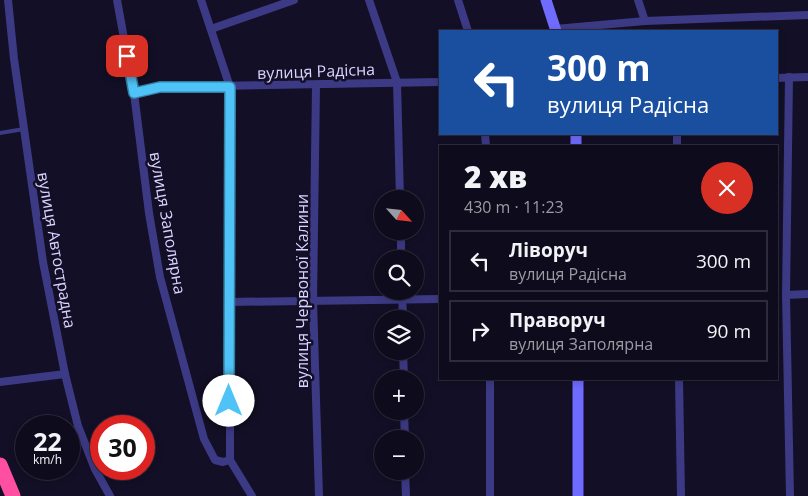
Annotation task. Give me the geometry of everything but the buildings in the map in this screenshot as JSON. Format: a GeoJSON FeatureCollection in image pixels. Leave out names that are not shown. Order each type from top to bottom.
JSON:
{"type":"FeatureCollection","features":[{"type":"Feature","properties":{"kind":"highway"},"geometry":{"type":"LineString","coordinates":[[0,465],[14,496]]}},
{"type":"Feature","properties":{"kind":"street","name":"вулиця Автострадна"},"geometry":{"type":"LineString","coordinates":[[8,0],[43,262],[65,374],[78,426],[95,469],[110,496]]}},
{"type":"Feature","properties":{"kind":"street","name":"вулиця Заполярна"},"geometry":{"type":"LineString","coordinates":[[117,0],[134,93],[149,212],[160,277],[204,439],[215,460],[223,462],[230,460]]}},
{"type":"Feature","properties":{"kind":"street"},"geometry":{"type":"LineString","coordinates":[[201,0],[230,87],[230,460],[252,496]]}},
{"type":"Feature","properties":{"kind":"street"},"geometry":{"type":"LineString","coordinates":[[210,29],[285,1],[294,0]]}},
{"type":"Feature","properties":{"kind":"street"},"geometry":{"type":"LineString","coordinates":[[369,0],[397,82],[400,190]]}},
{"type":"Feature","properties":{"kind":"street"},"geometry":{"type":"LineString","coordinates":[[458,0],[468,30]]}},
{"type":"Feature","properties":{"kind":"street"},"geometry":{"type":"LineString","coordinates":[[546,0],[556,30],[645,21],[808,15]]}},
{"type":"Feature","properties":{"kind":"street"},"geometry":{"type":"LineString","coordinates":[[638,0],[645,21]]}},
{"type":"Feature","properties":{"kind":"street"},"geometry":{"type":"LineString","coordinates":[[790,77],[786,295],[790,496]]}},
{"type":"Feature","properties":{"kind":"street"},"geometry":{"type":"LineString","coordinates":[[778,78],[808,77]]}},
{"type":"Feature","properties":{"kind":"street","name":"вулиця Радісна"},"geometry":{"type":"LineString","coordinates":[[134,93],[160,87],[316,86],[439,82]]}},
{"type":"Feature","properties":{"kind":"street","name":"вулиця Червоної Калини"},"geometry":{"type":"LineString","coordinates":[[316,86],[313,301],[319,496]]}},
{"type":"Feature","properties":{"kind":"street"},"geometry":{"type":"LineString","coordinates":[[786,295],[808,294]]}},
{"type":"Feature","properties":{"kind":"street"},"geometry":{"type":"LineString","coordinates":[[424,299],[439,299]]}},
{"type":"Feature","properties":{"kind":"street"},"geometry":{"type":"LineString","coordinates":[[229,302],[402,300],[403,310]]}},
{"type":"Feature","properties":{"kind":"street"},"geometry":{"type":"LineString","coordinates":[[0,382],[65,374]]}},
{"type":"Feature","properties":{"kind":"street"},"geometry":{"type":"LineString","coordinates":[[490,380],[490,496]]}},
{"type":"Feature","properties":{"kind":"street"},"geometry":{"type":"LineString","coordinates":[[578,380],[578,496]]}},
{"type":"Feature","properties":{"kind":"street"},"geometry":{"type":"LineString","coordinates":[[679,380],[681,496]]}},
{"type":"Feature","properties":{"kind":"street"},"geometry":{"type":"LineString","coordinates":[[406,480],[406,496]]}},
{"type":"Feature","properties":{"kind":"lane"},"geometry":{"type":"LineString","coordinates":[[0,133],[24,130]]}},
{"type":"Feature","properties":{"kind":"route"},"geometry":{"type":"LineString","coordinates":[[127,56],[134,93],[160,87],[230,87],[229,401]]}}]}
